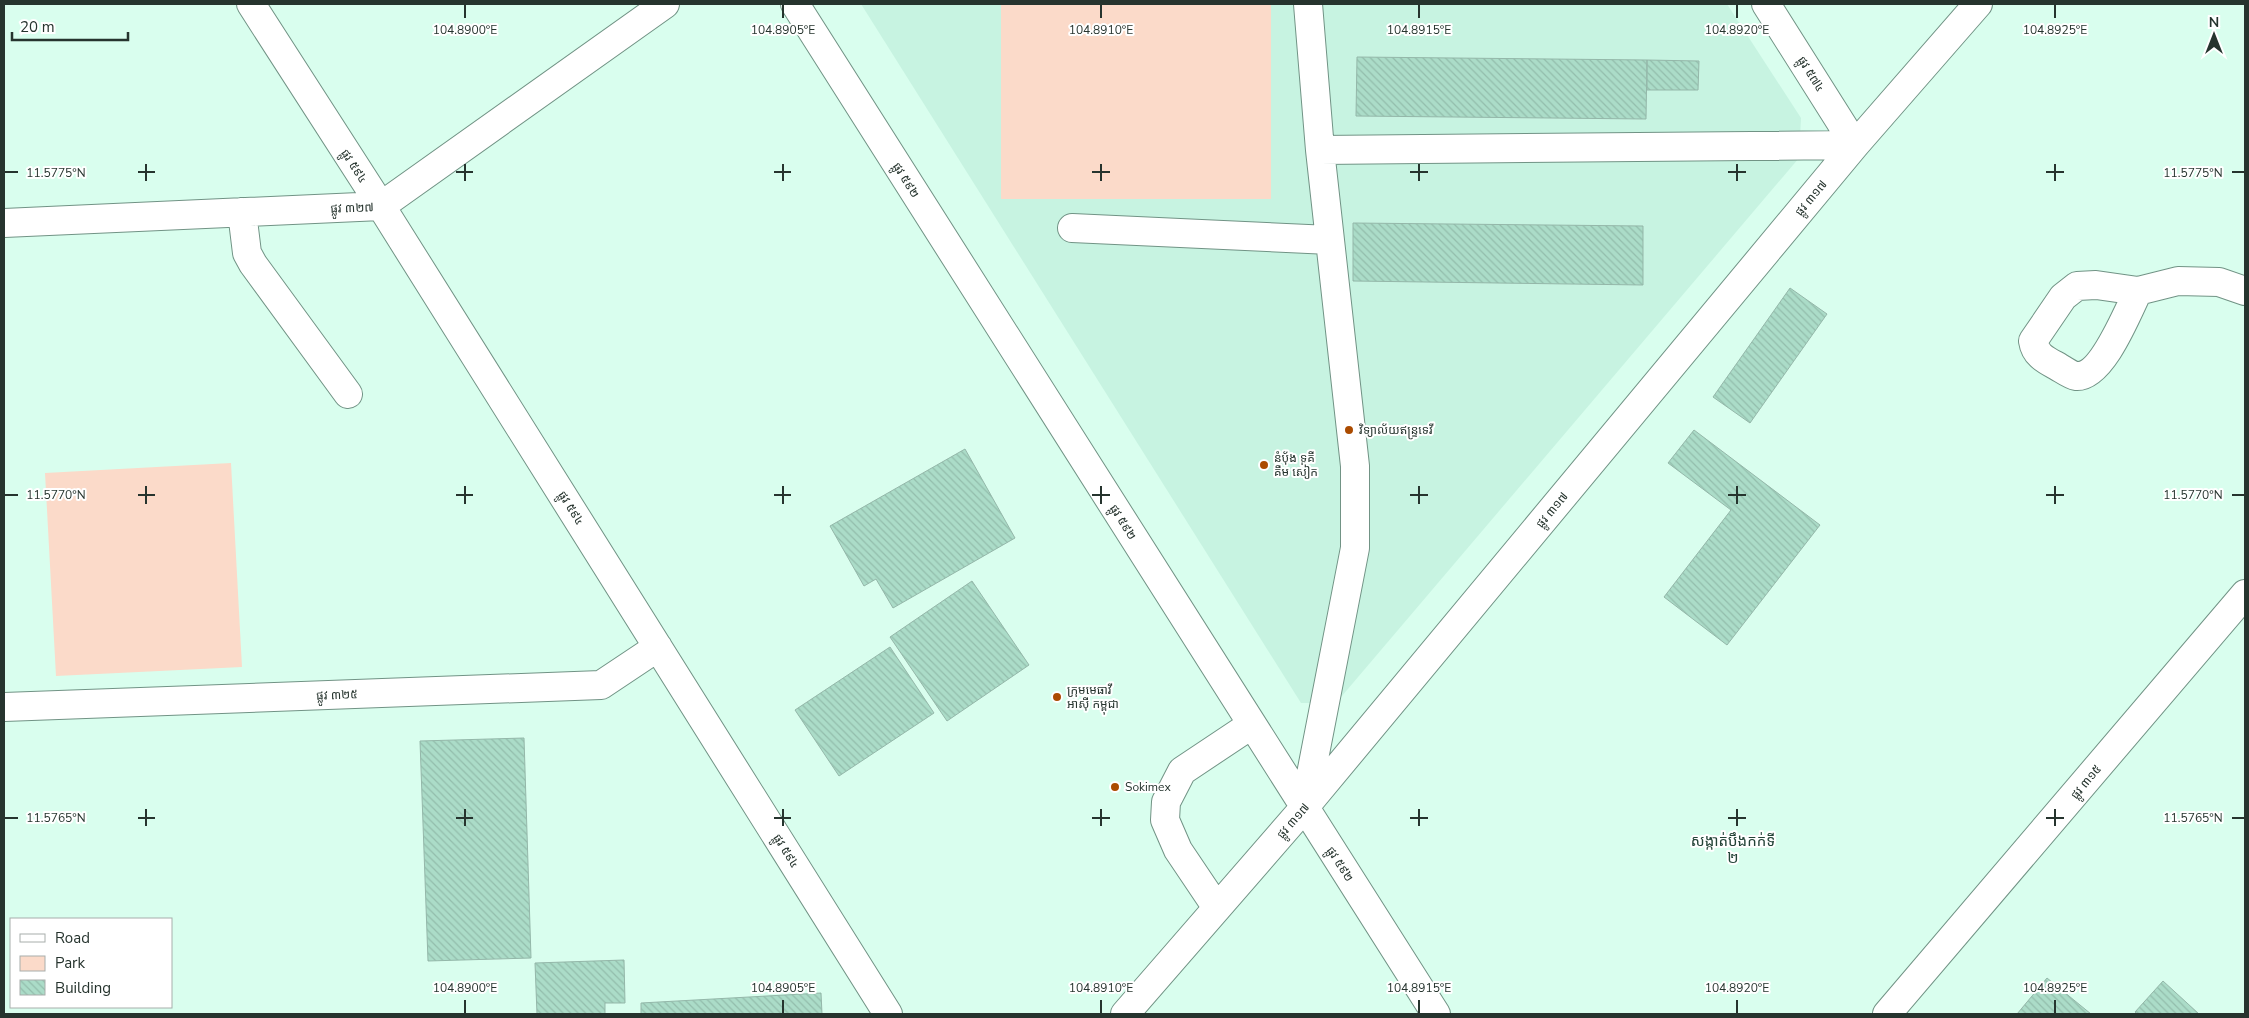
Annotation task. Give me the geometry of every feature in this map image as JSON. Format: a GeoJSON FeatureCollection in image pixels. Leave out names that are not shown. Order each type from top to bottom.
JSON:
{"type":"FeatureCollection","features":[{"type":"Feature","properties":{"kind":"street","name":"ផ្លូវ ៥៩៤"},"geometry":{"type":"LineString","coordinates":[[251,4],[658,646],[888,1014]]}},
{"type":"Feature","properties":{"kind":"street","name":"ផ្លូវ ៣២៧"},"geometry":{"type":"LineString","coordinates":[[4,222],[380,206],[665,4]]}},
{"type":"Feature","properties":{"kind":"street","name":"ផ្លូវ ៥៩២"},"geometry":{"type":"LineString","coordinates":[[795,4],[1436,1014]]}},
{"type":"Feature","properties":{"kind":"street"},"geometry":{"type":"LineString","coordinates":[[1304,808],[1355,548],[1355,466],[1320,150],[1308,4]]}},
{"type":"Feature","properties":{"kind":"street","name":"ផ្លូវ ៥៧៤"},"geometry":{"type":"LineString","coordinates":[[1766,4],[1855,145]]}},
{"type":"Feature","properties":{"kind":"street","name":"ផ្លូវ ៣១៧"},"geometry":{"type":"LineString","coordinates":[[1125,1014],[1304,808],[1855,145],[1978,4]]}},
{"type":"Feature","properties":{"kind":"street"},"geometry":{"type":"LineString","coordinates":[[1320,150],[1855,145]]}},
{"type":"Feature","properties":{"kind":"street"},"geometry":{"type":"LineString","coordinates":[[242,212],[247,253],[253,264],[348,394]]}},
{"type":"Feature","properties":{"kind":"street"},"geometry":{"type":"LineString","coordinates":[[1072,228],[1330,240]]}},
{"type":"Feature","properties":{"kind":"street"},"geometry":{"type":"LineString","coordinates":[[2138,291],[2178,281],[2219,282],[2245,291]]}},
{"type":"Feature","properties":{"kind":"street","name":"ផ្លូវ ៣១៥"},"geometry":{"type":"LineString","coordinates":[[1887,1014],[2245,594]]}},
{"type":"Feature","properties":{"kind":"street","name":"ផ្លូវ ៣២៥"},"geometry":{"type":"LineString","coordinates":[[4,707],[601,685],[658,646]]}},
{"type":"Feature","properties":{"kind":"street"},"geometry":{"type":"LineString","coordinates":[[1217,908],[1178,850],[1165,820],[1166,802],[1182,771],[1251,725]]}},
{"type":"Feature","properties":{"kind":"shaded area","name":"វិទ្យាល័យឥន្រ្ទទេវី"},"geometry":{"type":"Polygon","coordinates":[[[861,4],[1727,4],[1801,118],[1799,158],[1336,703],[1301,703],[861,4]]]}},
{"type":"Feature","properties":{"kind":"green space"},"geometry":{"type":"Polygon","coordinates":[[[1001,4],[1271,4],[1271,199],[1001,199],[1001,4]]]}},
{"type":"Feature","properties":{"kind":"green space"},"geometry":{"type":"Polygon","coordinates":[[[231,463],[242,667],[56,676],[45,473],[231,463]]]}},
{"type":"Feature","properties":{"kind":"building"},"geometry":{"type":"Polygon","coordinates":[[[1357,57],[1647,60],[1646,119],[1356,116],[1357,57]]]}},
{"type":"Feature","properties":{"kind":"building"},"geometry":{"type":"Polygon","coordinates":[[[1647,60],[1699,61],[1698,90],[1647,90],[1647,60]]]}},
{"type":"Feature","properties":{"kind":"building"},"geometry":{"type":"Polygon","coordinates":[[[1353,223],[1643,226],[1643,285],[1353,281],[1353,223]]]}},
{"type":"Feature","properties":{"kind":"building"},"geometry":{"type":"Polygon","coordinates":[[[1790,288],[1827,314],[1750,423],[1713,397],[1790,288]]]}},
{"type":"Feature","properties":{"kind":"building"},"geometry":{"type":"Polygon","coordinates":[[[1694,430],[1820,525],[1727,645],[1664,597],[1731,510],[1668,463],[1694,430]]]}},
{"type":"Feature","properties":{"kind":"building"},"geometry":{"type":"Polygon","coordinates":[[[965,449],[1015,538],[893,608],[876,579],[864,586],[830,526],[965,449]]]}},
{"type":"Feature","properties":{"kind":"building"},"geometry":{"type":"Polygon","coordinates":[[[972,581],[1029,665],[947,721],[890,637],[972,581]]]}},
{"type":"Feature","properties":{"kind":"building"},"geometry":{"type":"Polygon","coordinates":[[[890,647],[934,713],[839,776],[795,710],[890,647]]]}},
{"type":"Feature","properties":{"kind":"building"},"geometry":{"type":"Polygon","coordinates":[[[524,738],[531,958],[428,961],[420,741],[524,738]]]}},
{"type":"Feature","properties":{"kind":"building"},"geometry":{"type":"Polygon","coordinates":[[[624,960],[625,1003],[605,1003],[605,1014],[537,1014],[535,963],[624,960]]]}},
{"type":"Feature","properties":{"kind":"building"},"geometry":{"type":"Polygon","coordinates":[[[2047,978],[2091,1014],[2017,1014],[2047,978]]]}},
{"type":"Feature","properties":{"kind":"building"},"geometry":{"type":"Polygon","coordinates":[[[2163,981],[2199,1014],[2137,1014],[2135,1012],[2163,981]]]}},
{"type":"Feature","properties":{"kind":"building"},"geometry":{"type":"Polygon","coordinates":[[[821,993],[822,1014],[641,1014],[641,1003],[821,993]]]}},
{"type":"Feature","properties":{"kind":"place","name":"វិទ្យាល័យឥន្រ្ទទេវី"},"geometry":{"type":"Point","coordinates":[1349,430]}},
{"type":"Feature","properties":{"kind":"place","name":"នំប៉័ង ទួគី គឹម សៀក"},"geometry":{"type":"Point","coordinates":[1264,465]}},
{"type":"Feature","properties":{"kind":"place","name":"ក្រុមមេធាវី អាស៊ី កម្ពុជា"},"geometry":{"type":"Point","coordinates":[1057,697]}},
{"type":"Feature","properties":{"kind":"place","name":"Sokimex"},"geometry":{"type":"Point","coordinates":[1115,787]}},
{"type":"Feature","properties":{"kind":"district","name":"សង្កាត់បឹងកក់ទី ២"},"geometry":{"type":"Point","coordinates":[1733,850]}}]}
